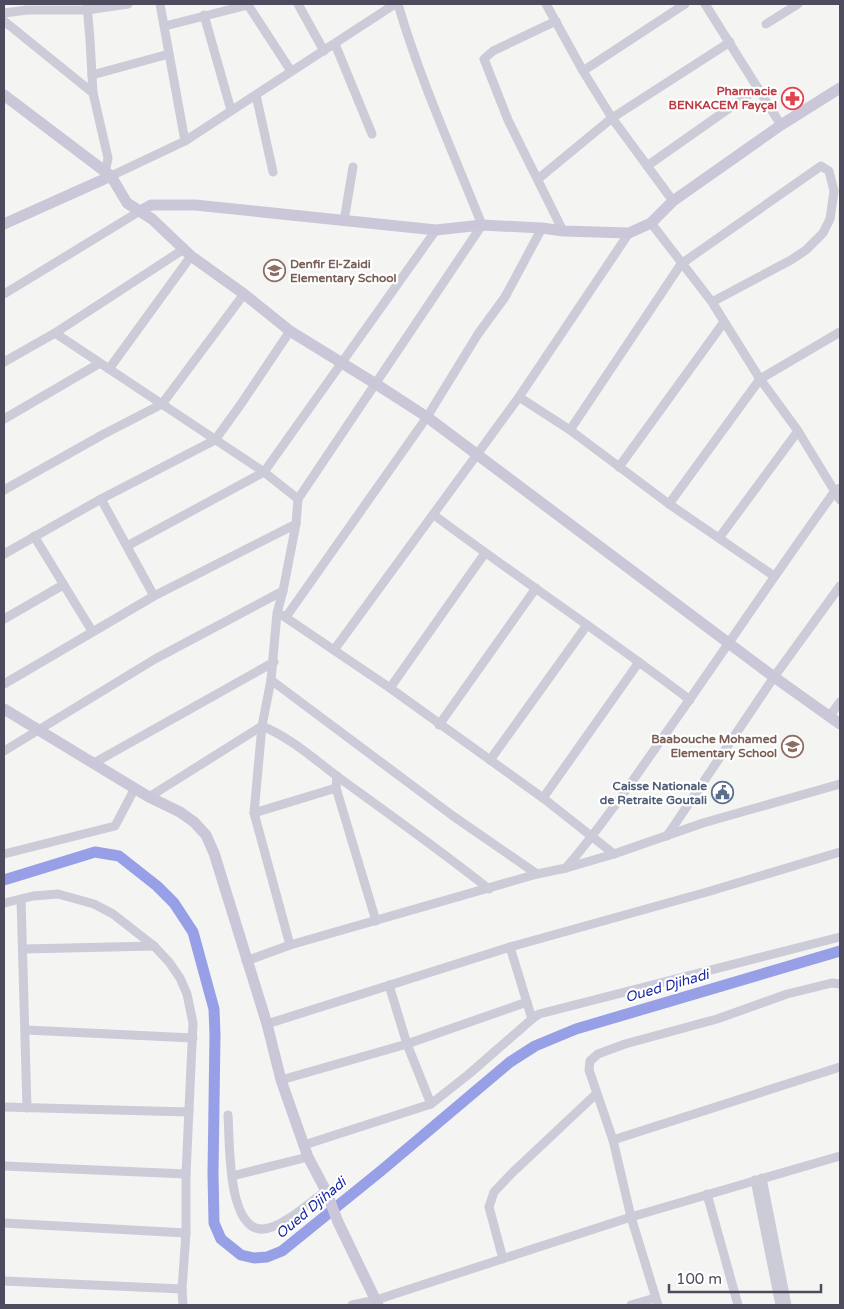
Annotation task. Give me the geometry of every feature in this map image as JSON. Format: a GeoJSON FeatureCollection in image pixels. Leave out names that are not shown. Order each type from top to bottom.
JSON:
{"type":"FeatureCollection","features":[{"type":"Feature","properties":{"kind":"street"},"geometry":{"type":"LineString","coordinates":[[4,13],[128,4]]}},
{"type":"Feature","properties":{"kind":"street"},"geometry":{"type":"LineString","coordinates":[[160,4],[185,141]]}},
{"type":"Feature","properties":{"kind":"street"},"geometry":{"type":"LineString","coordinates":[[298,4],[324,50]]}},
{"type":"Feature","properties":{"kind":"street"},"geometry":{"type":"LineString","coordinates":[[4,224],[185,141],[335,44],[383,7],[396,4],[431,99],[482,225]]}},
{"type":"Feature","properties":{"kind":"street"},"geometry":{"type":"LineString","coordinates":[[546,4],[583,72],[612,118],[674,201]]}},
{"type":"Feature","properties":{"kind":"street"},"geometry":{"type":"LineString","coordinates":[[583,72],[685,4]]}},
{"type":"Feature","properties":{"kind":"street"},"geometry":{"type":"LineString","coordinates":[[705,4],[781,125]]}},
{"type":"Feature","properties":{"kind":"street"},"geometry":{"type":"LineString","coordinates":[[165,26],[248,5],[291,71]]}},
{"type":"Feature","properties":{"kind":"street"},"geometry":{"type":"LineString","coordinates":[[766,24],[793,5]]}},
{"type":"Feature","properties":{"kind":"street"},"geometry":{"type":"LineString","coordinates":[[87,7],[93,93],[108,158],[108,175]]}},
{"type":"Feature","properties":{"kind":"street"},"geometry":{"type":"LineString","coordinates":[[204,15],[231,110]]}},
{"type":"Feature","properties":{"kind":"street"},"geometry":{"type":"LineString","coordinates":[[4,21],[93,93]]}},
{"type":"Feature","properties":{"kind":"street"},"geometry":{"type":"LineString","coordinates":[[556,21],[493,51],[484,59],[508,120],[563,231]]}},
{"type":"Feature","properties":{"kind":"street"},"geometry":{"type":"LineString","coordinates":[[538,178],[612,118],[730,42]]}},
{"type":"Feature","properties":{"kind":"street"},"geometry":{"type":"LineString","coordinates":[[335,44],[372,134]]}},
{"type":"Feature","properties":{"kind":"street"},"geometry":{"type":"LineString","coordinates":[[92,75],[169,54]]}},
{"type":"Feature","properties":{"kind":"street"},"geometry":{"type":"LineString","coordinates":[[647,166],[758,88]]}},
{"type":"Feature","properties":{"kind":"street"},"geometry":{"type":"LineString","coordinates":[[4,294],[152,205],[195,205],[436,230],[482,225],[563,231],[629,233],[651,224],[674,201],[781,125],[839,91]]}},
{"type":"Feature","properties":{"kind":"street"},"geometry":{"type":"LineString","coordinates":[[4,95],[108,175],[128,203],[152,219],[187,252],[290,331],[427,417],[774,677],[840,724]]}},
{"type":"Feature","properties":{"kind":"street"},"geometry":{"type":"LineString","coordinates":[[256,95],[273,172]]}},
{"type":"Feature","properties":{"kind":"street"},"geometry":{"type":"LineString","coordinates":[[570,430],[681,264],[821,166],[829,171],[834,191],[830,219],[823,233],[806,250],[792,260],[712,302]]}},
{"type":"Feature","properties":{"kind":"street"},"geometry":{"type":"LineString","coordinates":[[344,221],[353,167]]}},
{"type":"Feature","properties":{"kind":"street"},"geometry":{"type":"LineString","coordinates":[[651,224],[712,302],[760,380],[838,490],[840,500]]}},
{"type":"Feature","properties":{"kind":"street"},"geometry":{"type":"LineString","coordinates":[[290,946],[254,813],[262,726],[274,662],[277,612],[296,524],[298,499],[482,225]]}},
{"type":"Feature","properties":{"kind":"street"},"geometry":{"type":"LineString","coordinates":[[286,617],[427,417],[478,334],[505,297],[542,228]]}},
{"type":"Feature","properties":{"kind":"street"},"geometry":{"type":"LineString","coordinates":[[127,546],[264,472],[436,230]]}},
{"type":"Feature","properties":{"kind":"street"},"geometry":{"type":"LineString","coordinates":[[334,650],[519,397],[629,233]]}},
{"type":"Feature","properties":{"kind":"street"},"geometry":{"type":"LineString","coordinates":[[4,362],[187,252]]}},
{"type":"Feature","properties":{"kind":"street"},"geometry":{"type":"LineString","coordinates":[[109,369],[187,252]]}},
{"type":"Feature","properties":{"kind":"street"},"geometry":{"type":"LineString","coordinates":[[4,490],[162,404],[244,294]]}},
{"type":"Feature","properties":{"kind":"street"},"geometry":{"type":"LineString","coordinates":[[619,467],[724,322]]}},
{"type":"Feature","properties":{"kind":"street"},"geometry":{"type":"LineString","coordinates":[[4,554],[100,499],[215,440],[290,331]]}},
{"type":"Feature","properties":{"kind":"street"},"geometry":{"type":"LineString","coordinates":[[669,504],[760,380],[840,332]]}},
{"type":"Feature","properties":{"kind":"street"},"geometry":{"type":"LineString","coordinates":[[55,333],[264,472],[298,499]]}},
{"type":"Feature","properties":{"kind":"street"},"geometry":{"type":"LineString","coordinates":[[4,419],[100,364]]}},
{"type":"Feature","properties":{"kind":"street"},"geometry":{"type":"LineString","coordinates":[[519,397],[570,430],[669,504],[774,576]]}},
{"type":"Feature","properties":{"kind":"street"},"geometry":{"type":"LineString","coordinates":[[719,538],[798,431]]}},
{"type":"Feature","properties":{"kind":"street"},"geometry":{"type":"LineString","coordinates":[[566,868],[593,836],[690,700],[774,576],[838,490]]}},
{"type":"Feature","properties":{"kind":"street"},"geometry":{"type":"LineString","coordinates":[[100,499],[154,596]]}},
{"type":"Feature","properties":{"kind":"street"},"geometry":{"type":"LineString","coordinates":[[434,515],[690,700]]}},
{"type":"Feature","properties":{"kind":"street"},"geometry":{"type":"LineString","coordinates":[[4,684],[154,596],[296,524]]}},
{"type":"Feature","properties":{"kind":"street"},"geometry":{"type":"LineString","coordinates":[[34,536],[92,631]]}},
{"type":"Feature","properties":{"kind":"street"},"geometry":{"type":"LineString","coordinates":[[390,688],[485,553]]}},
{"type":"Feature","properties":{"kind":"street"},"geometry":{"type":"LineString","coordinates":[[4,619],[63,585]]}},
{"type":"Feature","properties":{"kind":"street"},"geometry":{"type":"LineString","coordinates":[[667,836],[774,677],[840,586]]}},
{"type":"Feature","properties":{"kind":"street"},"geometry":{"type":"LineString","coordinates":[[440,725],[536,588]]}},
{"type":"Feature","properties":{"kind":"street"},"geometry":{"type":"LineString","coordinates":[[4,751],[155,660],[283,591]]}},
{"type":"Feature","properties":{"kind":"street"},"geometry":{"type":"LineString","coordinates":[[277,612],[390,688],[543,798],[614,854]]}},
{"type":"Feature","properties":{"kind":"street"},"geometry":{"type":"LineString","coordinates":[[490,760],[587,625]]}},
{"type":"Feature","properties":{"kind":"street"},"geometry":{"type":"LineString","coordinates":[[94,763],[274,662]]}},
{"type":"Feature","properties":{"kind":"street"},"geometry":{"type":"LineString","coordinates":[[543,798],[639,662]]}},
{"type":"Feature","properties":{"kind":"street"},"geometry":{"type":"LineString","coordinates":[[271,680],[453,816],[536,874]]}},
{"type":"Feature","properties":{"kind":"street"},"geometry":{"type":"LineString","coordinates":[[829,717],[840,702]]}},
{"type":"Feature","properties":{"kind":"street"},"geometry":{"type":"LineString","coordinates":[[4,709],[149,797],[180,812],[194,822],[206,835],[214,853],[267,1024],[281,1080],[308,1156],[377,1302]]}},
{"type":"Feature","properties":{"kind":"street"},"geometry":{"type":"LineString","coordinates":[[262,726],[288,739],[429,842],[489,889]]}},
{"type":"Feature","properties":{"kind":"street"},"geometry":{"type":"LineString","coordinates":[[149,797],[262,726]]}},
{"type":"Feature","properties":{"kind":"street"},"geometry":{"type":"LineString","coordinates":[[337,776],[336,788],[376,922]]}},
{"type":"Feature","properties":{"kind":"street"},"geometry":{"type":"LineString","coordinates":[[246,961],[290,946],[536,874],[566,868],[614,854],[703,823],[840,784]]}},
{"type":"Feature","properties":{"kind":"street"},"geometry":{"type":"LineString","coordinates":[[4,854],[115,826],[135,788]]}},
{"type":"Feature","properties":{"kind":"street"},"geometry":{"type":"LineString","coordinates":[[254,813],[336,788]]}},
{"type":"Feature","properties":{"kind":"street"},"geometry":{"type":"LineString","coordinates":[[267,1024],[510,947],[707,892],[840,852]]}},
{"type":"Feature","properties":{"kind":"street"},"geometry":{"type":"LineString","coordinates":[[4,903],[44,894],[58,894],[83,901],[112,914],[154,946],[169,962],[180,978],[187,994],[193,1024],[182,1305]]}},
{"type":"Feature","properties":{"kind":"street"},"geometry":{"type":"LineString","coordinates":[[21,900],[24,949],[27,1108]]}},
{"type":"Feature","properties":{"kind":"street"},"geometry":{"type":"LineString","coordinates":[[304,1145],[431,1104],[469,1074],[532,1018],[552,1010],[840,937]]}},
{"type":"Feature","properties":{"kind":"street"},"geometry":{"type":"LineString","coordinates":[[24,949],[154,946]]}},
{"type":"Feature","properties":{"kind":"street"},"geometry":{"type":"LineString","coordinates":[[510,947],[532,1018]]}},
{"type":"Feature","properties":{"kind":"street"},"geometry":{"type":"LineString","coordinates":[[631,1305],[657,1301],[631,1217],[613,1140],[596,1094],[589,1066],[590,1061],[598,1054],[625,1044],[717,1019],[787,994],[837,983]]}},
{"type":"Feature","properties":{"kind":"street"},"geometry":{"type":"LineString","coordinates":[[389,985],[407,1044],[431,1104]]}},
{"type":"Feature","properties":{"kind":"street"},"geometry":{"type":"LineString","coordinates":[[281,1080],[407,1044],[527,1002]]}},
{"type":"Feature","properties":{"kind":"street"},"geometry":{"type":"LineString","coordinates":[[26,1030],[193,1038]]}},
{"type":"Feature","properties":{"kind":"street"},"geometry":{"type":"LineString","coordinates":[[613,1140],[840,1067]]}},
{"type":"Feature","properties":{"kind":"street"},"geometry":{"type":"LineString","coordinates":[[503,1259],[489,1207],[494,1192],[596,1094]]}},
{"type":"Feature","properties":{"kind":"street"},"geometry":{"type":"LineString","coordinates":[[4,1107],[189,1112]]}},
{"type":"Feature","properties":{"kind":"street"},"geometry":{"type":"LineString","coordinates":[[228,1115],[232,1176],[238,1209],[252,1228],[258,1230],[273,1227],[328,1195]]}},
{"type":"Feature","properties":{"kind":"street"},"geometry":{"type":"LineString","coordinates":[[232,1176],[308,1156]]}},
{"type":"Feature","properties":{"kind":"street"},"geometry":{"type":"LineString","coordinates":[[352,1305],[377,1302],[631,1217],[840,1156]]}},
{"type":"Feature","properties":{"kind":"street"},"geometry":{"type":"LineString","coordinates":[[4,1166],[186,1174]]}},
{"type":"Feature","properties":{"kind":"street"},"geometry":{"type":"LineString","coordinates":[[759,1179],[780,1305]]}},
{"type":"Feature","properties":{"kind":"street"},"geometry":{"type":"LineString","coordinates":[[759,1179],[787,1305]]}},
{"type":"Feature","properties":{"kind":"street"},"geometry":{"type":"LineString","coordinates":[[707,1194],[738,1305]]}},
{"type":"Feature","properties":{"kind":"street"},"geometry":{"type":"LineString","coordinates":[[4,1223],[186,1232]]}},
{"type":"Feature","properties":{"kind":"street"},"geometry":{"type":"LineString","coordinates":[[4,1281],[182,1289]]}},
{"type":"Feature","properties":{"kind":"waterway","name":"Oued Djihadi"},"geometry":{"type":"LineString","coordinates":[[4,880],[95,852],[119,856],[157,886],[174,903],[193,932],[214,1009],[214,1223],[221,1239],[241,1255],[254,1258],[267,1257],[282,1251],[510,1062],[535,1046],[576,1029],[840,951]]}},
{"type":"Feature","properties":{"kind":"place","name":"Pharmacie BENKACEM Fayçal"},"geometry":{"type":"Point","coordinates":[793,98]}},
{"type":"Feature","properties":{"kind":"place","name":"Denfir El-Zaidi Elementary School"},"geometry":{"type":"Point","coordinates":[274,271]}},
{"type":"Feature","properties":{"kind":"place","name":"Baabouche Mohamed Elementary School"},"geometry":{"type":"Point","coordinates":[793,746]}},
{"type":"Feature","properties":{"kind":"place","name":"Caisse Nationale de Retraite Goutali"},"geometry":{"type":"Point","coordinates":[723,793]}}]}
